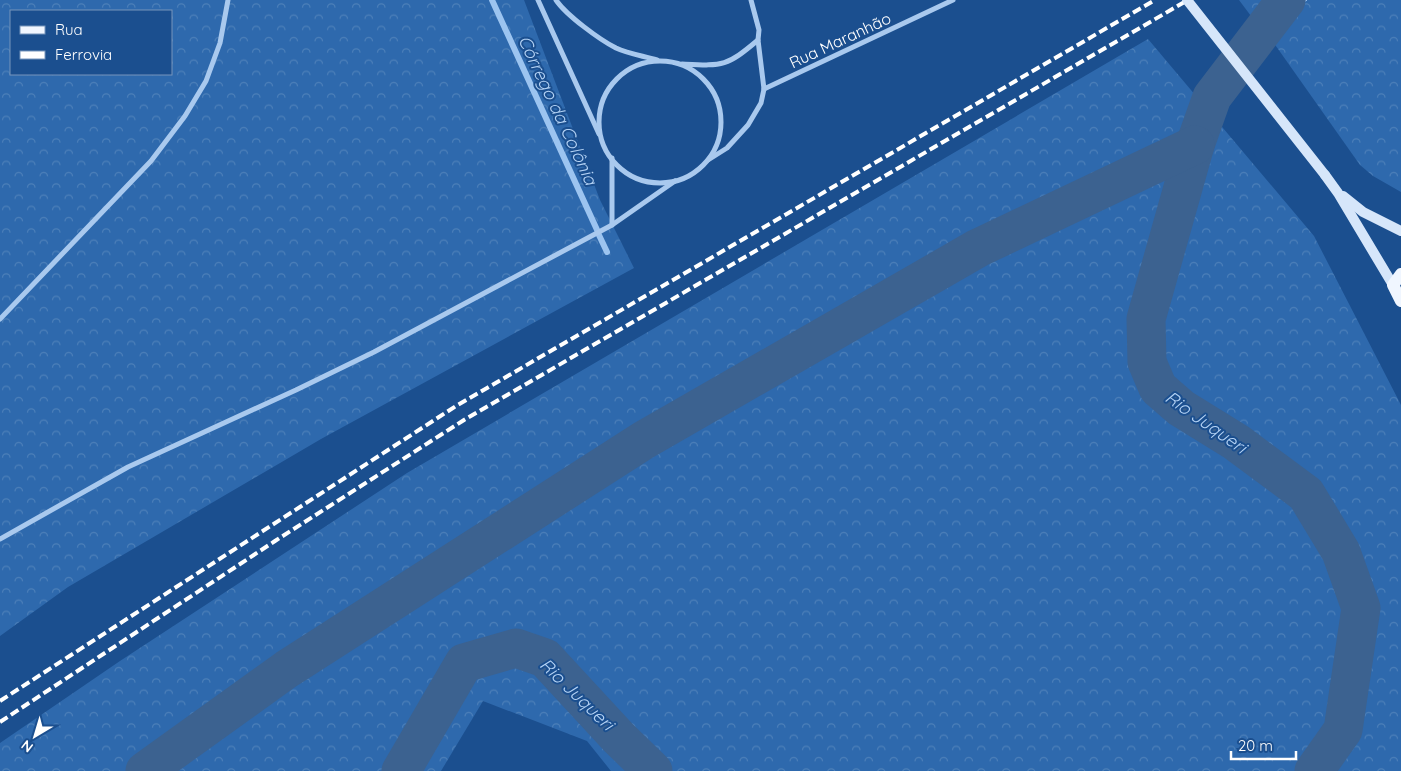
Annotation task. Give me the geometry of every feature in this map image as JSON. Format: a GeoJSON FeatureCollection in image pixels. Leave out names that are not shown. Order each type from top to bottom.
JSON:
{"type":"FeatureCollection","features":[{"type":"Feature","properties":{"kind":"main road"},"geometry":{"type":"LineString","coordinates":[[1187,0],[1338,193],[1401,301]]}},
{"type":"Feature","properties":{"kind":"main road"},"geometry":{"type":"LineString","coordinates":[[1338,193],[1363,212],[1401,230]]}},
{"type":"Feature","properties":{"kind":"main road"},"geometry":{"type":"LineString","coordinates":[[1393,285],[1401,274]]}},
{"type":"Feature","properties":{"kind":"street"},"geometry":{"type":"LineString","coordinates":[[0,319],[151,161],[185,116],[206,81],[220,43],[228,0]]}},
{"type":"Feature","properties":{"kind":"street"},"geometry":{"type":"LineString","coordinates":[[538,0],[602,141],[612,158],[623,170],[639,179],[657,182],[675,181]]}},
{"type":"Feature","properties":{"kind":"street"},"geometry":{"type":"LineString","coordinates":[[556,0],[559,5],[583,26],[617,48],[680,64],[714,66],[724,63],[737,57],[758,40]]}},
{"type":"Feature","properties":{"kind":"street"},"geometry":{"type":"LineString","coordinates":[[0,539],[128,467],[374,352],[612,225],[675,181],[692,174],[727,148],[748,125],[761,102],[764,89],[758,40],[759,30],[751,0]]}},
{"type":"Feature","properties":{"kind":"street","name":"Rua Maranhão"},"geometry":{"type":"LineString","coordinates":[[764,89],[953,0]]}},
{"type":"Feature","properties":{"kind":"street"},"geometry":{"type":"LineString","coordinates":[[602,141],[599,122],[602,103],[610,86],[624,72],[641,64],[660,60]]}},
{"type":"Feature","properties":{"kind":"street"},"geometry":{"type":"LineString","coordinates":[[680,64],[701,76],[715,95],[721,118],[718,142],[706,162]]}},
{"type":"Feature","properties":{"kind":"street"},"geometry":{"type":"LineString","coordinates":[[612,158],[612,225]]}},
{"type":"Feature","properties":{"kind":"green space"},"geometry":{"type":"Polygon","coordinates":[[[0,0],[524,0],[600,200],[634,268],[321,439],[68,587],[0,636],[0,0]]]}},
{"type":"Feature","properties":{"kind":"green space"},"geometry":{"type":"Polygon","coordinates":[[[1239,0],[1270,0],[1251,16],[1239,0]]]}},
{"type":"Feature","properties":{"kind":"green space"},"geometry":{"type":"Polygon","coordinates":[[[1307,0],[1401,0],[1401,192],[1373,176],[1360,165],[1271,39],[1291,11],[1307,0]]]}},
{"type":"Feature","properties":{"kind":"green space"},"geometry":{"type":"Polygon","coordinates":[[[1148,39],[1314,236],[1401,405],[1401,771],[611,771],[587,741],[483,701],[441,771],[0,771],[0,743],[120,661],[407,473],[1148,39]]]}},
{"type":"Feature","properties":{"kind":"water"},"geometry":{"type":"Polygon","coordinates":[[[1270,0],[1307,0],[1291,11],[1271,39],[1251,16],[1270,0]]]}},
{"type":"Feature","properties":{"kind":"waterway","name":"Córrego da Colônia"},"geometry":{"type":"LineString","coordinates":[[492,0],[598,232]]}},
{"type":"Feature","properties":{"kind":"waterway","name":"Rio Juqueri"},"geometry":{"type":"LineString","coordinates":[[1286,0],[1212,97],[1195,145],[1146,319],[1147,362],[1158,388],[1181,408],[1236,442],[1306,494],[1341,552],[1361,608],[1343,730],[1314,771]]}},
{"type":"Feature","properties":{"kind":"waterway"},"geometry":{"type":"LineString","coordinates":[[145,771],[287,669],[644,440],[978,248],[1195,145]]}},
{"type":"Feature","properties":{"kind":"waterway","name":"Córrego da Colônia"},"geometry":{"type":"LineString","coordinates":[[598,233],[607,252]]}},
{"type":"Feature","properties":{"kind":"waterway","name":"Rio Juqueri"},"geometry":{"type":"LineString","coordinates":[[401,771],[464,663],[516,648],[545,658],[619,738],[653,771]]}},
{"type":"Feature","properties":{"kind":"railway"},"geometry":{"type":"LineString","coordinates":[[0,701],[456,406],[1155,0]]}},
{"type":"Feature","properties":{"kind":"railway"},"geometry":{"type":"LineString","coordinates":[[0,722],[275,541],[464,420],[1188,0]]}}]}
